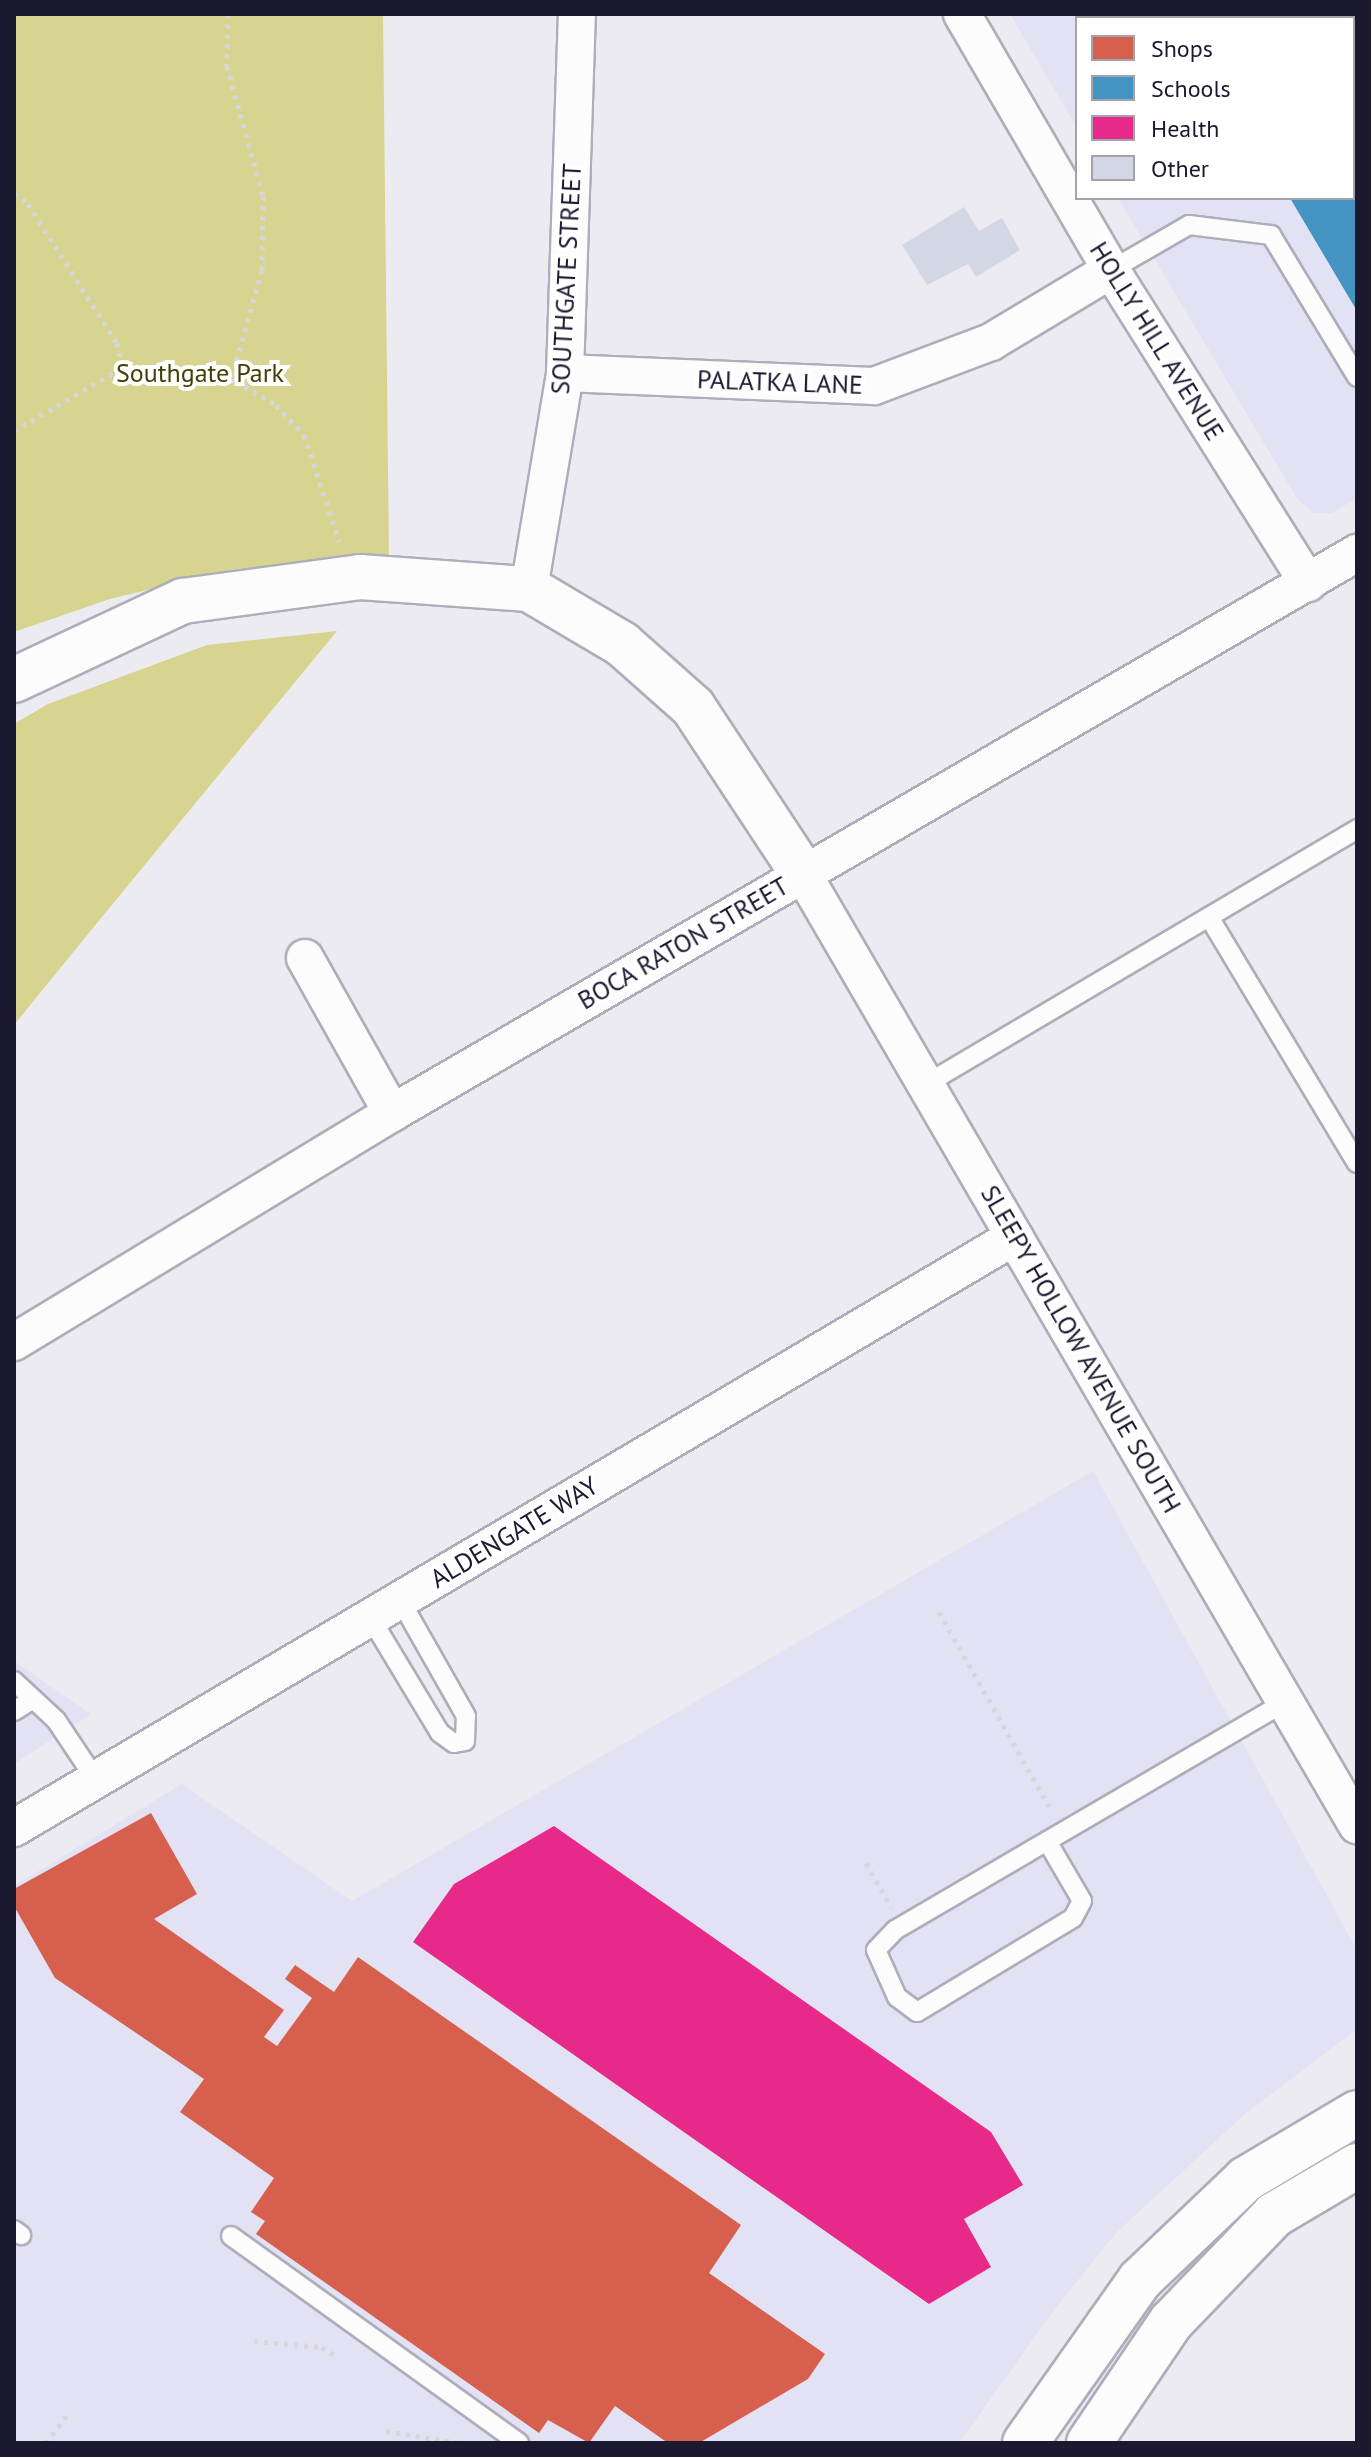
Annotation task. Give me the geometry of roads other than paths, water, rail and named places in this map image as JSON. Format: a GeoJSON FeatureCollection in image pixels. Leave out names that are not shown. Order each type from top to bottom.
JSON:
{"type":"FeatureCollection","features":[{"type":"Feature","properties":{"kind":"street","name":"SOUTHGATE STREET"},"geometry":{"type":"LineString","coordinates":[[529,589],[565,373],[577,14]]}},
{"type":"Feature","properties":{"kind":"street","name":"HOLLY HILL AVENUE"},"geometry":{"type":"LineString","coordinates":[[962,14],[1111,270],[1308,583]]}},
{"type":"Feature","properties":{"kind":"street","name":"PALATKA LANE"},"geometry":{"type":"LineString","coordinates":[[565,373],[874,386],[991,342],[1111,270]]}},
{"type":"Feature","properties":{"kind":"street","name":"BOCA RATON STREET"},"geometry":{"type":"LineString","coordinates":[[14,1342],[392,1113],[1357,553]]}},
{"type":"Feature","properties":{"kind":"street"},"geometry":{"type":"LineString","coordinates":[[14,680],[183,601],[350,578],[529,589],[622,644],[693,707],[803,874]]}},
{"type":"Feature","properties":{"kind":"street","name":"SLEEPY HOLLOW AVENUE SOUTH"},"geometry":{"type":"LineString","coordinates":[[803,874],[928,1083],[1014,1237],[1357,1825]]}},
{"type":"Feature","properties":{"kind":"street"},"geometry":{"type":"LineString","coordinates":[[305,958],[392,1113]]}},
{"type":"Feature","properties":{"kind":"street","name":"ALDENGATE WAY"},"geometry":{"type":"LineString","coordinates":[[14,1828],[1014,1237]]}},
{"type":"Feature","properties":{"kind":"street"},"geometry":{"type":"LineString","coordinates":[[1025,2443],[1140,2280],[1246,2179],[1357,2113]]}},
{"type":"Feature","properties":{"kind":"street"},"geometry":{"type":"LineString","coordinates":[[1089,2443],[1171,2322],[1274,2215],[1357,2166]]}},
{"type":"Feature","properties":{"kind":"lane"},"geometry":{"type":"LineString","coordinates":[[1111,270],[1189,225],[1271,235],[1357,377]]}},
{"type":"Feature","properties":{"kind":"lane"},"geometry":{"type":"LineString","coordinates":[[928,1083],[1357,829]]}},
{"type":"Feature","properties":{"kind":"lane"},"geometry":{"type":"LineString","coordinates":[[1209,917],[1357,1163]]}},
{"type":"Feature","properties":{"kind":"lane"},"geometry":{"type":"LineString","coordinates":[[385,1609],[462,1706],[469,1725],[465,1741],[454,1743],[440,1733],[385,1609]]}},
{"type":"Feature","properties":{"kind":"lane"},"geometry":{"type":"LineString","coordinates":[[14,1681],[56,1720],[96,1780]]}},
{"type":"Feature","properties":{"kind":"lane"},"geometry":{"type":"LineString","coordinates":[[14,1711],[33,1699]]}},
{"type":"Feature","properties":{"kind":"lane"},"geometry":{"type":"LineString","coordinates":[[1055,1836],[1082,1901],[1073,1918],[917,2012],[897,1997],[876,1950],[901,1925],[1285,1702]]}},
{"type":"Feature","properties":{"kind":"lane"},"geometry":{"type":"LineString","coordinates":[[231,2236],[519,2443]]}},
{"type":"Feature","properties":{"kind":"park label","name":"Southgate Park"},"geometry":{"type":"Point","coordinates":[200,373]}}]}
